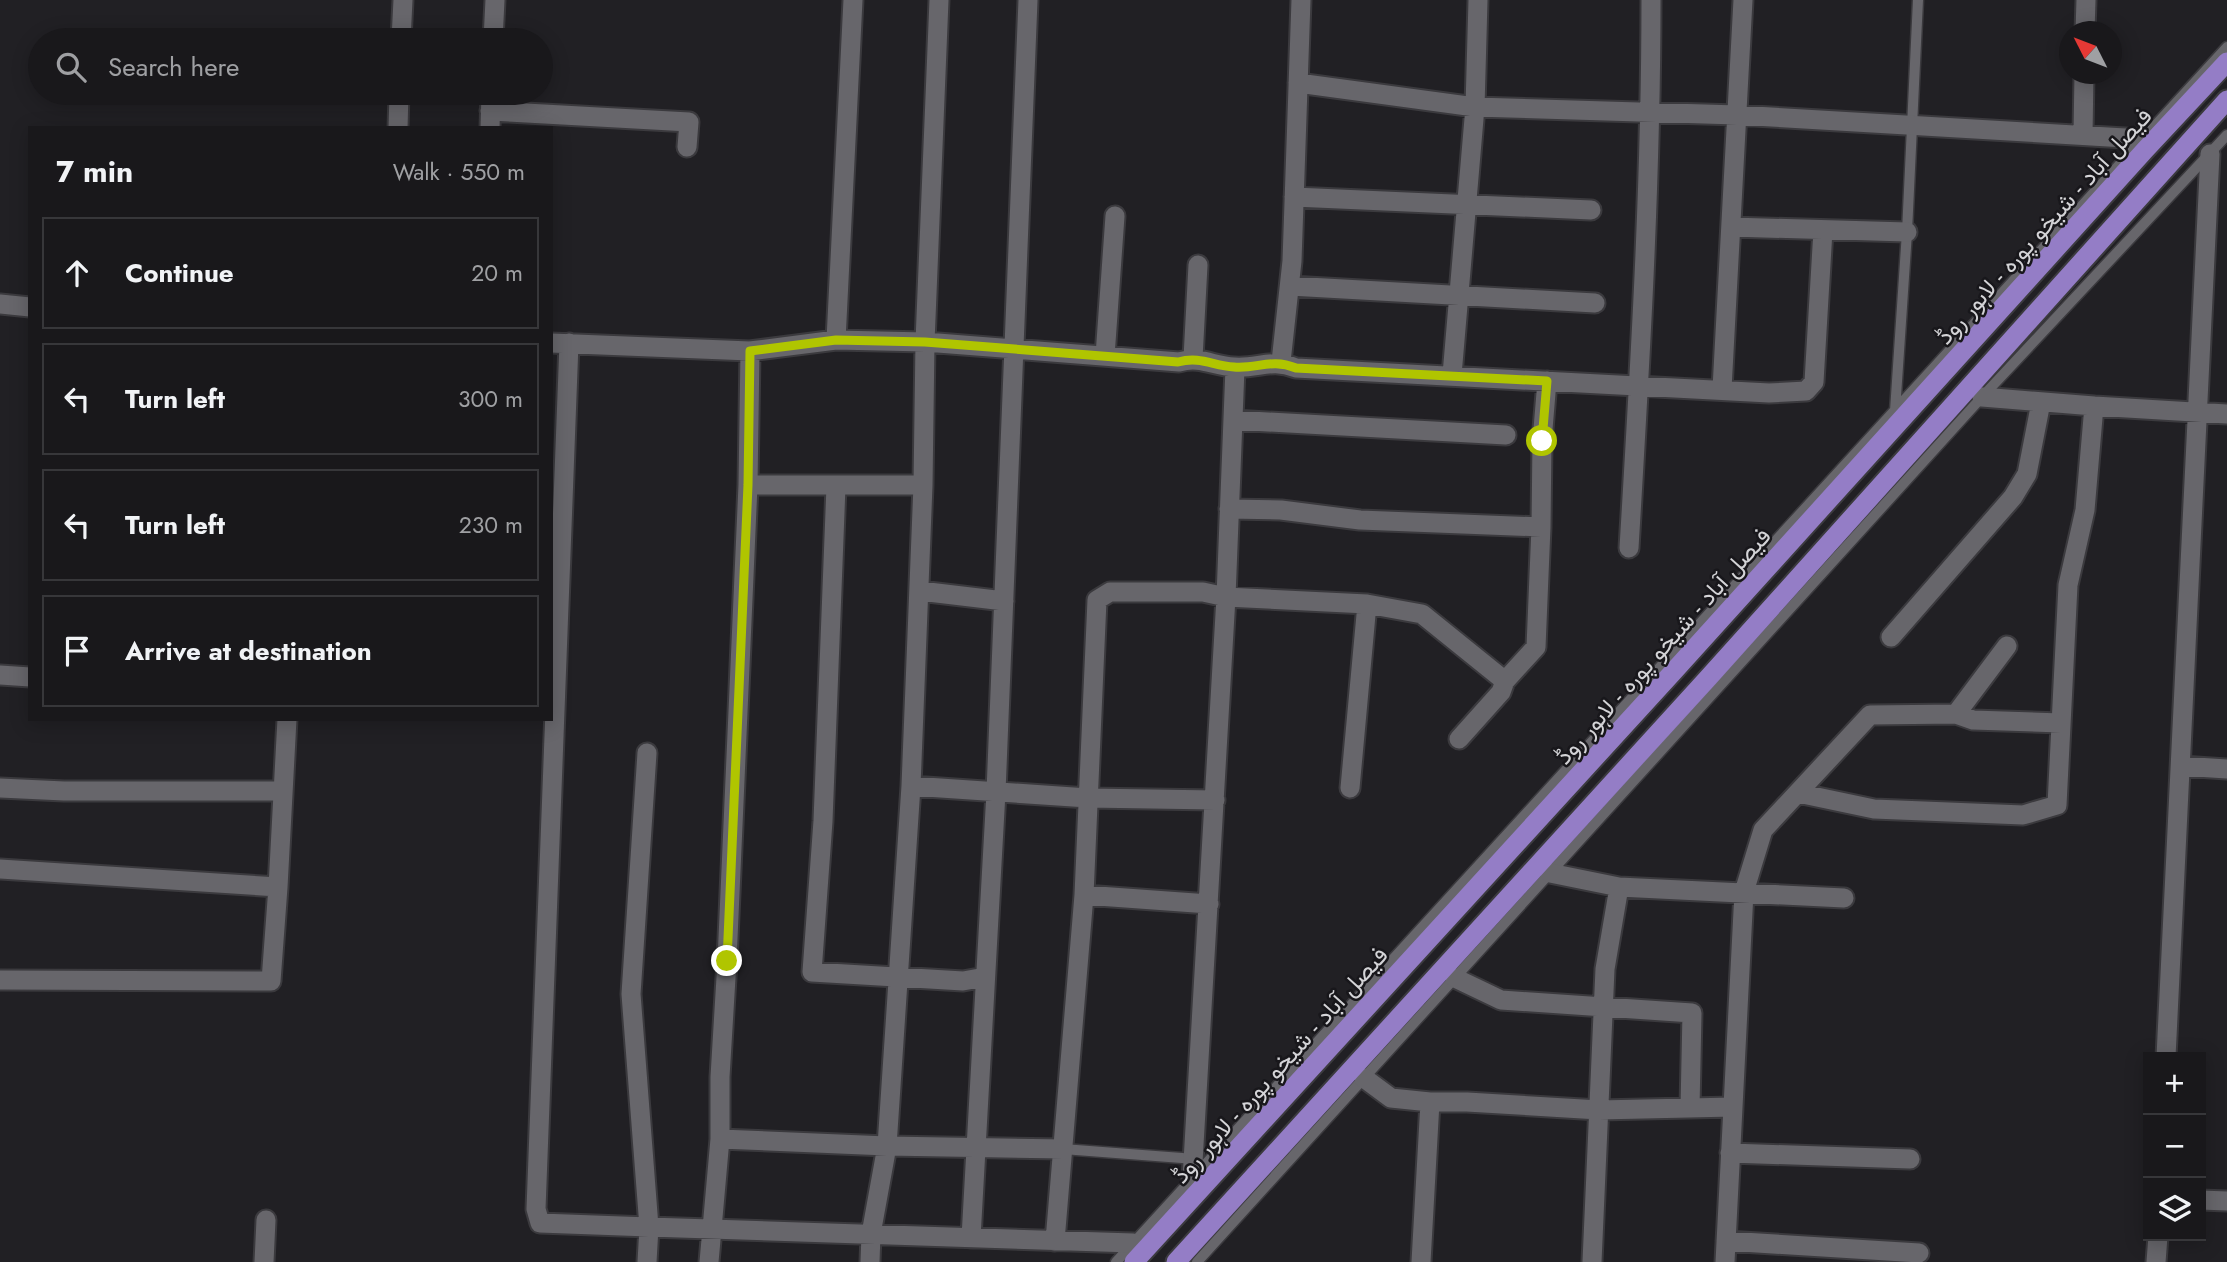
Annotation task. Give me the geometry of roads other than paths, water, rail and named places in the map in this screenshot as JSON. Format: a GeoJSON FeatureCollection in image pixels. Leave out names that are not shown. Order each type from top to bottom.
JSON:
{"type":"FeatureCollection","features":[{"type":"Feature","properties":{"kind":"highway","name":"فیصل آباد - شیخو پورہ - لاہور روڈ"},"geometry":{"type":"LineString","coordinates":[[1133,1252],[1683,661],[2227,62]]}},
{"type":"Feature","properties":{"kind":"highway"},"geometry":{"type":"LineString","coordinates":[[1176,1262],[1699,687],[2227,100]]}},
{"type":"Feature","properties":{"kind":"street"},"geometry":{"type":"LineString","coordinates":[[402,28],[403,0]]}},
{"type":"Feature","properties":{"kind":"street"},"geometry":{"type":"LineString","coordinates":[[494,28],[495,0]]}},
{"type":"Feature","properties":{"kind":"street"},"geometry":{"type":"LineString","coordinates":[[836,340],[853,0]]}},
{"type":"Feature","properties":{"kind":"street"},"geometry":{"type":"LineString","coordinates":[[870,1262],[871,1234],[887,1146],[911,786],[939,0]]}},
{"type":"Feature","properties":{"kind":"street"},"geometry":{"type":"LineString","coordinates":[[971,1238],[996,792],[1028,0]]}},
{"type":"Feature","properties":{"kind":"street"},"geometry":{"type":"LineString","coordinates":[[1281,362],[1290,286],[1301,0]]}},
{"type":"Feature","properties":{"kind":"street"},"geometry":{"type":"LineString","coordinates":[[1452,375],[1475,107],[1478,0]]}},
{"type":"Feature","properties":{"kind":"street"},"geometry":{"type":"LineString","coordinates":[[1629,548],[1651,113],[1651,0]]}},
{"type":"Feature","properties":{"kind":"street"},"geometry":{"type":"LineString","coordinates":[[1722,390],[1743,0]]}},
{"type":"Feature","properties":{"kind":"street"},"geometry":{"type":"LineString","coordinates":[[2085,0],[2085,21]]}},
{"type":"Feature","properties":{"kind":"street"},"geometry":{"type":"LineString","coordinates":[[1298,83],[1475,107],[1737,115],[2142,139]]}},
{"type":"Feature","properties":{"kind":"street"},"geometry":{"type":"LineString","coordinates":[[2082,134],[2084,84]]}},
{"type":"Feature","properties":{"kind":"street"},"geometry":{"type":"LineString","coordinates":[[398,126],[399,105]]}},
{"type":"Feature","properties":{"kind":"street"},"geometry":{"type":"LineString","coordinates":[[491,111],[690,122],[687,147]]}},
{"type":"Feature","properties":{"kind":"street"},"geometry":{"type":"LineString","coordinates":[[2166,1052],[2210,154]]}},
{"type":"Feature","properties":{"kind":"street"},"geometry":{"type":"LineString","coordinates":[[1294,197],[1591,210]]}},
{"type":"Feature","properties":{"kind":"street"},"geometry":{"type":"LineString","coordinates":[[1105,356],[1115,216]]}},
{"type":"Feature","properties":{"kind":"street"},"geometry":{"type":"LineString","coordinates":[[1731,227],[1907,232]]}},
{"type":"Feature","properties":{"kind":"street"},"geometry":{"type":"LineString","coordinates":[[553,596],[560,343],[750,351],[836,340],[925,342],[1178,362],[1193,358],[1235,368],[1281,362],[1296,368],[1769,393],[1806,391],[1815,382],[1823,230]]}},
{"type":"Feature","properties":{"kind":"street"},"geometry":{"type":"LineString","coordinates":[[1193,358],[1198,265]]}},
{"type":"Feature","properties":{"kind":"street"},"geometry":{"type":"LineString","coordinates":[[1290,286],[1595,303]]}},
{"type":"Feature","properties":{"kind":"street"},"geometry":{"type":"LineString","coordinates":[[0,304],[28,307]]}},
{"type":"Feature","properties":{"kind":"street"},"geometry":{"type":"LineString","coordinates":[[709,1262],[720,1139],[720,1077],[748,485],[750,351]]}},
{"type":"Feature","properties":{"kind":"street"},"geometry":{"type":"LineString","coordinates":[[1198,1166],[1235,368]]}},
{"type":"Feature","properties":{"kind":"street"},"geometry":{"type":"LineString","coordinates":[[1459,739],[1536,647],[1542,441],[1547,381]]}},
{"type":"Feature","properties":{"kind":"street"},"geometry":{"type":"LineString","coordinates":[[1982,397],[2094,407],[2227,414]]}},
{"type":"Feature","properties":{"kind":"street"},"geometry":{"type":"LineString","coordinates":[[1891,637],[2013,498],[2027,474],[2041,402]]}},
{"type":"Feature","properties":{"kind":"street"},"geometry":{"type":"LineString","coordinates":[[1798,793],[1874,808],[2023,814],[2057,805],[2068,585],[2085,510],[2094,407]]}},
{"type":"Feature","properties":{"kind":"street"},"geometry":{"type":"LineString","coordinates":[[1233,420],[1506,435]]}},
{"type":"Feature","properties":{"kind":"street"},"geometry":{"type":"LineString","coordinates":[[748,485],[923,485]]}},
{"type":"Feature","properties":{"kind":"street"},"geometry":{"type":"LineString","coordinates":[[836,486],[823,821],[812,972],[963,981],[985,977]]}},
{"type":"Feature","properties":{"kind":"street"},"geometry":{"type":"LineString","coordinates":[[1229,509],[1281,510],[1360,520],[1541,527]]}},
{"type":"Feature","properties":{"kind":"street"},"geometry":{"type":"LineString","coordinates":[[920,591],[1004,601]]}},
{"type":"Feature","properties":{"kind":"street"},"geometry":{"type":"LineString","coordinates":[[1055,1241],[1084,895],[1097,600],[1110,592],[1203,592],[1226,597],[1367,604],[1422,614],[1505,681]]}},
{"type":"Feature","properties":{"kind":"street"},"geometry":{"type":"LineString","coordinates":[[1350,788],[1367,604]]}},
{"type":"Feature","properties":{"kind":"street"},"geometry":{"type":"LineString","coordinates":[[1956,714],[2007,646]]}},
{"type":"Feature","properties":{"kind":"street"},"geometry":{"type":"LineString","coordinates":[[0,675],[28,677]]}},
{"type":"Feature","properties":{"kind":"street"},"geometry":{"type":"LineString","coordinates":[[1725,1262],[1744,891],[1763,830],[1870,715],[1956,714],[1973,720],[2061,723]]}},
{"type":"Feature","properties":{"kind":"street"},"geometry":{"type":"LineString","coordinates":[[0,981],[271,981],[287,721]]}},
{"type":"Feature","properties":{"kind":"street"},"geometry":{"type":"LineString","coordinates":[[550,721],[536,1209],[540,1223],[1055,1241],[1133,1252]]}},
{"type":"Feature","properties":{"kind":"street"},"geometry":{"type":"LineString","coordinates":[[647,753],[631,993],[649,1227],[647,1262]]}},
{"type":"Feature","properties":{"kind":"street"},"geometry":{"type":"LineString","coordinates":[[2180,766],[2227,769]]}},
{"type":"Feature","properties":{"kind":"street"},"geometry":{"type":"LineString","coordinates":[[911,786],[1088,798],[1214,800]]}},
{"type":"Feature","properties":{"kind":"street"},"geometry":{"type":"LineString","coordinates":[[0,788],[64,791],[283,791]]}},
{"type":"Feature","properties":{"kind":"street"},"geometry":{"type":"LineString","coordinates":[[0,869],[278,887]]}},
{"type":"Feature","properties":{"kind":"street"},"geometry":{"type":"LineString","coordinates":[[1550,873],[1619,887],[1744,891],[1844,898]]}},
{"type":"Feature","properties":{"kind":"street"},"geometry":{"type":"LineString","coordinates":[[1592,1262],[1605,969],[1619,887]]}},
{"type":"Feature","properties":{"kind":"street"},"geometry":{"type":"LineString","coordinates":[[1084,895],[1209,904]]}},
{"type":"Feature","properties":{"kind":"street"},"geometry":{"type":"LineString","coordinates":[[1455,978],[1501,1000],[1692,1013],[1690,1108]]}},
{"type":"Feature","properties":{"kind":"street"},"geometry":{"type":"LineString","coordinates":[[1364,1078],[1391,1098],[1430,1102],[1599,1110],[1732,1107]]}},
{"type":"Feature","properties":{"kind":"street"},"geometry":{"type":"LineString","coordinates":[[1421,1262],[1430,1102]]}},
{"type":"Feature","properties":{"kind":"street"},"geometry":{"type":"LineString","coordinates":[[720,1139],[887,1146],[1063,1149]]}},
{"type":"Feature","properties":{"kind":"street"},"geometry":{"type":"LineString","coordinates":[[1730,1153],[1910,1159]]}},
{"type":"Feature","properties":{"kind":"street"},"geometry":{"type":"LineString","coordinates":[[2206,1199],[2227,1201]]}},
{"type":"Feature","properties":{"kind":"street"},"geometry":{"type":"LineString","coordinates":[[264,1262],[266,1220]]}},
{"type":"Feature","properties":{"kind":"street"},"geometry":{"type":"LineString","coordinates":[[1726,1241],[1919,1253]]}},
{"type":"Feature","properties":{"kind":"street"},"geometry":{"type":"LineString","coordinates":[[2156,1262],[2158,1241]]}},
{"type":"Feature","properties":{"kind":"lane"},"geometry":{"type":"LineString","coordinates":[[1895,411],[1918,0]]}},
{"type":"Feature","properties":{"kind":"lane"},"geometry":{"type":"LineString","coordinates":[[1116,1262],[1133,1252],[1198,1166],[2227,47]]}},
{"type":"Feature","properties":{"kind":"lane"},"geometry":{"type":"LineString","coordinates":[[1197,1262],[1982,397],[2227,135]]}},
{"type":"Feature","properties":{"kind":"lane"},"geometry":{"type":"LineString","coordinates":[[1063,1149],[1198,1166]]}}]}
